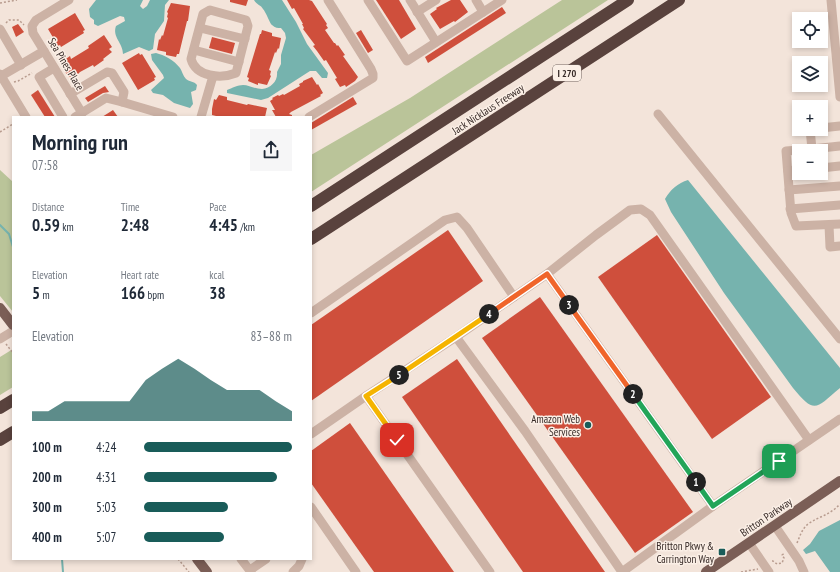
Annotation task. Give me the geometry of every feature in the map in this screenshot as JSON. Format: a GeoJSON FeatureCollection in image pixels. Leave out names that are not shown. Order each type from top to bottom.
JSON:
{"type":"FeatureCollection","features":[{"type":"Feature","properties":{"kind":"highway","name":"Jack Nicklaus Freeway"},"geometry":{"type":"LineString","coordinates":[[312,205],[628,0]]}},
{"type":"Feature","properties":{"kind":"highway","name":"Jack Nicklaus Freeway"},"geometry":{"type":"LineString","coordinates":[[312,238],[679,0]]}},
{"type":"Feature","properties":{"kind":"highway"},"geometry":{"type":"LineString","coordinates":[[0,440],[12,433]]}},
{"type":"Feature","properties":{"kind":"main road"},"geometry":{"type":"LineString","coordinates":[[0,308],[12,324]]}},
{"type":"Feature","properties":{"kind":"main road","name":"Britton Parkway"},"geometry":{"type":"LineString","coordinates":[[706,572],[840,481]]}},
{"type":"Feature","properties":{"kind":"main road"},"geometry":{"type":"LineString","coordinates":[[198,560],[207,572]]}},
{"type":"Feature","properties":{"kind":"street"},"geometry":{"type":"LineString","coordinates":[[32,26],[36,20],[69,0]]}},
{"type":"Feature","properties":{"kind":"street"},"geometry":{"type":"LineString","coordinates":[[310,116],[373,78],[371,69],[328,0]]}},
{"type":"Feature","properties":{"kind":"street"},"geometry":{"type":"LineString","coordinates":[[369,0],[407,62],[502,0]]}},
{"type":"Feature","properties":{"kind":"street"},"geometry":{"type":"LineString","coordinates":[[410,0],[436,42]]}},
{"type":"Feature","properties":{"kind":"street"},"geometry":{"type":"LineString","coordinates":[[417,12],[436,0]]}},
{"type":"Feature","properties":{"kind":"street"},"geometry":{"type":"LineString","coordinates":[[476,0],[483,12]]}},
{"type":"Feature","properties":{"kind":"street"},"geometry":{"type":"LineString","coordinates":[[831,0],[836,17],[840,97]]}},
{"type":"Feature","properties":{"kind":"street"},"geometry":{"type":"LineString","coordinates":[[210,10],[246,20],[248,26],[245,39],[236,73],[223,77],[213,76],[204,73],[192,63],[191,59],[204,14],[210,10]]}},
{"type":"Feature","properties":{"kind":"street","name":"Sea Pines Place"},"geometry":{"type":"LineString","coordinates":[[32,26],[33,33],[70,94],[78,115]]}},
{"type":"Feature","properties":{"kind":"street"},"geometry":{"type":"LineString","coordinates":[[200,28],[245,39]]}},
{"type":"Feature","properties":{"kind":"street"},"geometry":{"type":"LineString","coordinates":[[0,30],[21,64]]}},
{"type":"Feature","properties":{"kind":"street"},"geometry":{"type":"LineString","coordinates":[[194,50],[239,62]]}},
{"type":"Feature","properties":{"kind":"street"},"geometry":{"type":"LineString","coordinates":[[25,116],[2,78],[21,64],[44,51]]}},
{"type":"Feature","properties":{"kind":"street"},"geometry":{"type":"LineString","coordinates":[[54,68],[39,77],[62,116]]}},
{"type":"Feature","properties":{"kind":"street"},"geometry":{"type":"LineString","coordinates":[[70,94],[107,72],[112,73],[124,92],[122,102]]}},
{"type":"Feature","properties":{"kind":"street"},"geometry":{"type":"LineString","coordinates":[[201,116],[213,76]]}},
{"type":"Feature","properties":{"kind":"street"},"geometry":{"type":"LineString","coordinates":[[78,115],[106,98],[170,116]]}},
{"type":"Feature","properties":{"kind":"street"},"geometry":{"type":"LineString","coordinates":[[658,114],[840,338]]}},
{"type":"Feature","properties":{"kind":"street"},"geometry":{"type":"LineString","coordinates":[[828,127],[840,126]]}},
{"type":"Feature","properties":{"kind":"street"},"geometry":{"type":"LineString","coordinates":[[828,147],[840,146]]}},
{"type":"Feature","properties":{"kind":"street"},"geometry":{"type":"LineString","coordinates":[[792,151],[786,151],[790,213],[796,226],[840,224]]}},
{"type":"Feature","properties":{"kind":"street"},"geometry":{"type":"LineString","coordinates":[[828,167],[840,166]]}},
{"type":"Feature","properties":{"kind":"street"},"geometry":{"type":"LineString","coordinates":[[788,171],[792,171]]}},
{"type":"Feature","properties":{"kind":"street"},"geometry":{"type":"LineString","coordinates":[[789,190],[840,186]]}},
{"type":"Feature","properties":{"kind":"street"},"geometry":{"type":"LineString","coordinates":[[790,208],[840,205]]}},
{"type":"Feature","properties":{"kind":"street"},"geometry":{"type":"LineString","coordinates":[[312,433],[547,274],[630,210],[641,209],[650,215],[809,440]]}},
{"type":"Feature","properties":{"kind":"street"},"geometry":{"type":"LineString","coordinates":[[312,312],[445,220],[457,217],[467,228],[514,297]]}},
{"type":"Feature","properties":{"kind":"street"},"geometry":{"type":"LineString","coordinates":[[829,225],[830,247],[840,246]]}},
{"type":"Feature","properties":{"kind":"street"},"geometry":{"type":"LineString","coordinates":[[547,274],[713,506]]}},
{"type":"Feature","properties":{"kind":"street"},"geometry":{"type":"LineString","coordinates":[[2,341],[12,332]]}},
{"type":"Feature","properties":{"kind":"street"},"geometry":{"type":"LineString","coordinates":[[456,337],[525,431],[622,572],[713,506],[840,419]]}},
{"type":"Feature","properties":{"kind":"street"},"geometry":{"type":"LineString","coordinates":[[366,396],[490,572]]}},
{"type":"Feature","properties":{"kind":"street"},"geometry":{"type":"LineString","coordinates":[[312,508],[356,572]]}},
{"type":"Feature","properties":{"kind":"street"},"geometry":{"type":"LineString","coordinates":[[775,526],[799,561],[804,572]]}},
{"type":"Feature","properties":{"kind":"street"},"geometry":{"type":"LineString","coordinates":[[750,543],[767,569]]}},
{"type":"Feature","properties":{"kind":"street"},"geometry":{"type":"LineString","coordinates":[[242,560],[250,571],[265,560]]}},
{"type":"Feature","properties":{"kind":"street"},"geometry":{"type":"LineString","coordinates":[[292,572],[299,566],[302,560]]}},
{"type":"Feature","properties":{"kind":"path"},"geometry":{"type":"LineString","coordinates":[[0,3],[16,0]]}},
{"type":"Feature","properties":{"kind":"path"},"geometry":{"type":"LineString","coordinates":[[0,30],[9,20],[19,20],[24,26],[32,26]]}},
{"type":"Feature","properties":{"kind":"path"},"geometry":{"type":"LineString","coordinates":[[2,78],[18,81],[33,72]]}},
{"type":"Feature","properties":{"kind":"path"},"geometry":{"type":"LineString","coordinates":[[0,132],[12,125]]}},
{"type":"Feature","properties":{"kind":"path"},"geometry":{"type":"LineString","coordinates":[[2,341],[12,352]]}},
{"type":"Feature","properties":{"kind":"path"},"geometry":{"type":"LineString","coordinates":[[741,572],[767,569],[773,561],[777,564],[782,563],[784,558],[782,555],[797,544],[801,532],[808,524],[834,511],[840,504]]}},
{"type":"Feature","properties":{"kind":"path"},"geometry":{"type":"LineString","coordinates":[[179,560],[188,572]]}},
{"type":"Feature","properties":{"kind":"green space"},"geometry":{"type":"Polygon","coordinates":[[[562,0],[608,0],[312,191],[312,154],[410,98],[562,0]]]}},
{"type":"Feature","properties":{"kind":"green space"},"geometry":{"type":"Polygon","coordinates":[[[0,170],[12,181],[12,311],[0,296],[0,170]]]}},
{"type":"Feature","properties":{"kind":"green space"},"geometry":{"type":"Polygon","coordinates":[[[12,350],[12,388],[0,395],[0,357],[12,350]]]}},
{"type":"Feature","properties":{"kind":"water"},"geometry":{"type":"Polygon","coordinates":[[[96,0],[143,0],[140,6],[143,9],[147,6],[150,0],[169,0],[165,5],[164,21],[155,34],[153,49],[149,51],[139,47],[123,54],[123,50],[116,37],[115,30],[116,26],[125,21],[124,17],[120,16],[98,26],[94,24],[94,20],[90,17],[89,9],[96,0]]]}},
{"type":"Feature","properties":{"kind":"water"},"geometry":{"type":"Polygon","coordinates":[[[254,0],[282,0],[296,22],[307,44],[328,73],[327,78],[322,78],[316,71],[310,71],[268,98],[261,100],[227,93],[227,90],[241,85],[259,89],[268,87],[275,81],[281,64],[281,55],[286,38],[285,33],[281,28],[275,27],[271,24],[262,8],[254,0]]]}},
{"type":"Feature","properties":{"kind":"water"},"geometry":{"type":"Polygon","coordinates":[[[156,53],[172,60],[180,68],[186,79],[197,85],[196,90],[191,92],[193,104],[190,108],[174,103],[163,95],[153,93],[151,90],[164,78],[152,60],[151,54],[156,53]]]}},
{"type":"Feature","properties":{"kind":"water"},"geometry":{"type":"Polygon","coordinates":[[[688,180],[840,368],[840,388],[820,404],[816,406],[811,405],[800,397],[793,388],[724,293],[671,212],[665,199],[675,187],[688,180]]]}},
{"type":"Feature","properties":{"kind":"water"},"geometry":{"type":"Polygon","coordinates":[[[840,520],[840,572],[830,572],[815,551],[806,554],[803,550],[810,544],[819,531],[840,520]]]}},
{"type":"Feature","properties":{"kind":"building"},"geometry":{"type":"Polygon","coordinates":[[[230,0],[248,0],[246,6],[230,2],[230,0]]]}},
{"type":"Feature","properties":{"kind":"building"},"geometry":{"type":"Polygon","coordinates":[[[287,0],[312,1],[327,24],[326,25],[328,28],[325,30],[334,43],[337,46],[338,45],[345,55],[343,56],[358,77],[355,81],[346,87],[345,85],[340,87],[335,79],[337,78],[326,60],[324,61],[313,46],[315,45],[303,29],[303,24],[294,8],[292,9],[287,0]]]}},
{"type":"Feature","properties":{"kind":"building"},"geometry":{"type":"Polygon","coordinates":[[[376,0],[399,0],[416,29],[401,39],[376,0]]]}},
{"type":"Feature","properties":{"kind":"building"},"geometry":{"type":"Polygon","coordinates":[[[451,0],[460,0],[468,12],[455,22],[454,21],[440,29],[430,14],[437,9],[436,8],[451,0]]]}},
{"type":"Feature","properties":{"kind":"building"},"geometry":{"type":"Polygon","coordinates":[[[171,3],[190,6],[188,21],[179,54],[177,54],[176,57],[166,55],[166,52],[157,50],[159,39],[160,40],[162,35],[163,36],[168,18],[167,12],[171,3]]]}},
{"type":"Feature","properties":{"kind":"building"},"geometry":{"type":"Polygon","coordinates":[[[502,7],[506,13],[428,63],[425,57],[502,7]]]}},
{"type":"Feature","properties":{"kind":"building"},"geometry":{"type":"Polygon","coordinates":[[[75,13],[85,30],[83,31],[84,33],[61,47],[60,45],[58,46],[48,29],[75,13]]]}},
{"type":"Feature","properties":{"kind":"building"},"geometry":{"type":"Polygon","coordinates":[[[18,24],[24,32],[16,37],[12,27],[18,24]]]}},
{"type":"Feature","properties":{"kind":"building"},"geometry":{"type":"Polygon","coordinates":[[[262,30],[272,33],[272,36],[281,38],[279,49],[278,48],[276,53],[275,52],[269,70],[271,71],[271,76],[267,85],[258,83],[258,85],[248,81],[249,78],[247,77],[262,30]]]}},
{"type":"Feature","properties":{"kind":"building"},"geometry":{"type":"Polygon","coordinates":[[[361,30],[373,50],[368,53],[356,33],[361,30]]]}},
{"type":"Feature","properties":{"kind":"building"},"geometry":{"type":"Polygon","coordinates":[[[104,35],[112,47],[109,49],[112,52],[94,67],[93,65],[80,72],[72,79],[68,76],[62,67],[64,66],[63,61],[70,56],[71,59],[89,48],[88,46],[104,35]]]}},
{"type":"Feature","properties":{"kind":"building"},"geometry":{"type":"Polygon","coordinates":[[[212,37],[235,43],[232,54],[209,48],[212,37]]]}},
{"type":"Feature","properties":{"kind":"building"},"geometry":{"type":"Polygon","coordinates":[[[139,53],[140,55],[142,54],[156,77],[154,78],[155,80],[138,90],[122,63],[139,53]]]}},
{"type":"Feature","properties":{"kind":"building"},"geometry":{"type":"Polygon","coordinates":[[[312,77],[323,93],[320,95],[321,96],[291,112],[289,114],[292,116],[275,116],[272,110],[275,110],[270,101],[273,99],[272,98],[278,95],[284,95],[300,86],[299,84],[312,77]]]}},
{"type":"Feature","properties":{"kind":"building"},"geometry":{"type":"Polygon","coordinates":[[[105,86],[109,92],[103,93],[88,102],[85,98],[105,86]]]}},
{"type":"Feature","properties":{"kind":"building"},"geometry":{"type":"Polygon","coordinates":[[[38,90],[54,116],[44,116],[31,95],[38,90]]]}},
{"type":"Feature","properties":{"kind":"building"},"geometry":{"type":"Polygon","coordinates":[[[219,95],[227,97],[227,100],[267,108],[265,116],[212,115],[214,99],[216,100],[219,95]]]}},
{"type":"Feature","properties":{"kind":"building"},"geometry":{"type":"Polygon","coordinates":[[[353,97],[357,104],[312,129],[312,122],[353,97]]]}},
{"type":"Feature","properties":{"kind":"building"},"geometry":{"type":"Polygon","coordinates":[[[113,110],[117,116],[104,116],[113,110]]]}},
{"type":"Feature","properties":{"kind":"building"},"geometry":{"type":"Polygon","coordinates":[[[448,230],[483,281],[312,400],[312,324],[448,230]]]}},
{"type":"Feature","properties":{"kind":"building"},"geometry":{"type":"Polygon","coordinates":[[[657,235],[771,397],[712,439],[598,277],[657,235]]]}},
{"type":"Feature","properties":{"kind":"building","name":"Amazon Web Services"},"geometry":{"type":"Polygon","coordinates":[[[540,297],[693,512],[635,553],[482,338],[540,297]]]}},
{"type":"Feature","properties":{"kind":"building","name":"Amazon Web Services"},"geometry":{"type":"Polygon","coordinates":[[[457,359],[605,572],[523,572],[402,397],[457,359]]]}},
{"type":"Feature","properties":{"kind":"building"},"geometry":{"type":"Polygon","coordinates":[[[350,423],[454,572],[374,572],[312,484],[312,450],[350,423]]]}},
{"type":"Feature","properties":{"kind":"waterway"},"geometry":{"type":"LineString","coordinates":[[0,225],[9,234],[12,244]]}},
{"type":"Feature","properties":{"kind":"waterway"},"geometry":{"type":"LineString","coordinates":[[62,560],[63,572]]}},
{"type":"Feature","properties":{"kind":"place","name":"Amazon Web Services"},"geometry":{"type":"Point","coordinates":[588,425]}},
{"type":"Feature","properties":{"kind":"place","name":"Britton Pkwy & Carrington Way"},"geometry":{"type":"Point","coordinates":[722,552]}},
{"type":"Feature","properties":{"kind":"route"},"geometry":{"type":"LineString","coordinates":[[397,440],[366,396],[456,337],[547,274],[713,506],[779,461]]}}]}
